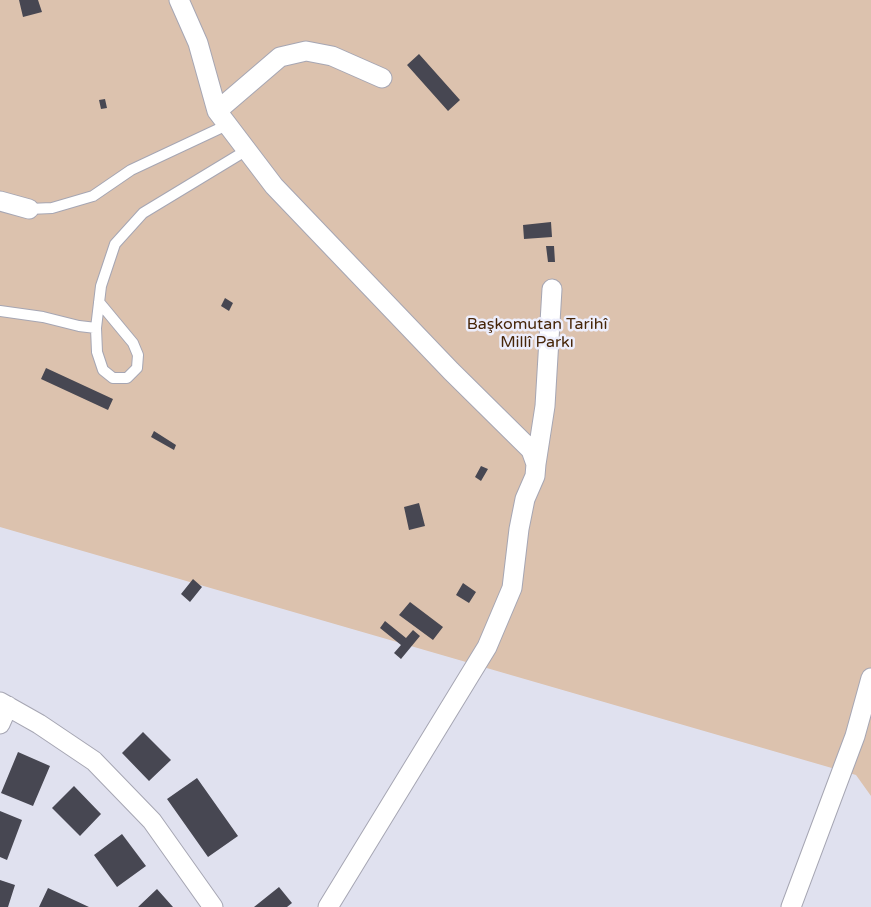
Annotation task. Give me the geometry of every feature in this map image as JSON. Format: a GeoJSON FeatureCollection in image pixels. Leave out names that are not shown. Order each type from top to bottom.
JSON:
{"type":"FeatureCollection","features":[{"type":"Feature","properties":{"kind":"street"},"geometry":{"type":"LineString","coordinates":[[179,0],[198,42],[222,118],[274,186],[450,371],[531,450],[536,464]]}},
{"type":"Feature","properties":{"kind":"street"},"geometry":{"type":"LineString","coordinates":[[222,118],[280,57],[306,51],[332,56],[382,78]]}},
{"type":"Feature","properties":{"kind":"street"},"geometry":{"type":"LineString","coordinates":[[0,201],[29,209]]}},
{"type":"Feature","properties":{"kind":"street"},"geometry":{"type":"LineString","coordinates":[[328,907],[487,647],[512,588],[519,529],[525,500],[535,476],[545,406],[552,290]]}},
{"type":"Feature","properties":{"kind":"street"},"geometry":{"type":"LineString","coordinates":[[791,907],[855,736],[871,678]]}},
{"type":"Feature","properties":{"kind":"street"},"geometry":{"type":"LineString","coordinates":[[0,724],[4,704],[39,724],[94,761],[152,821],[213,907]]}},
{"type":"Feature","properties":{"kind":"lane"},"geometry":{"type":"LineString","coordinates":[[29,209],[52,208],[93,196],[131,170],[222,118]]}},
{"type":"Feature","properties":{"kind":"lane"},"geometry":{"type":"LineString","coordinates":[[99,302],[133,344],[138,355],[137,368],[127,378],[113,378],[103,370],[97,352],[96,328],[99,302],[101,286],[115,244],[143,213],[247,150]]}},
{"type":"Feature","properties":{"kind":"lane"},"geometry":{"type":"LineString","coordinates":[[0,311],[43,317],[78,326],[96,328]]}},
{"type":"Feature","properties":{"kind":"green space","name":"Başkomutan Tarihî Millî Parkı"},"geometry":{"type":"Polygon","coordinates":[[[0,0],[871,0],[871,796],[856,775],[0,527],[0,0]]]}},
{"type":"Feature","properties":{"kind":"building"},"geometry":{"type":"Polygon","coordinates":[[[19,0],[38,0],[42,12],[23,17],[19,0]]]}},
{"type":"Feature","properties":{"kind":"building"},"geometry":{"type":"Polygon","coordinates":[[[419,54],[460,100],[448,111],[407,65],[419,54]]]}},
{"type":"Feature","properties":{"kind":"building"},"geometry":{"type":"Polygon","coordinates":[[[105,99],[107,108],[101,109],[99,100],[105,99]]]}},
{"type":"Feature","properties":{"kind":"building"},"geometry":{"type":"Polygon","coordinates":[[[551,222],[552,237],[524,239],[523,225],[551,222]]]}},
{"type":"Feature","properties":{"kind":"building"},"geometry":{"type":"Polygon","coordinates":[[[546,246],[554,246],[555,262],[548,262],[546,246]]]}},
{"type":"Feature","properties":{"kind":"building"},"geometry":{"type":"Polygon","coordinates":[[[225,298],[233,303],[229,311],[221,306],[225,298]]]}},
{"type":"Feature","properties":{"kind":"building"},"geometry":{"type":"Polygon","coordinates":[[[46,368],[113,399],[108,410],[41,379],[46,368]]]}},
{"type":"Feature","properties":{"kind":"building"},"geometry":{"type":"Polygon","coordinates":[[[154,431],[176,445],[174,450],[151,437],[154,431]]]}},
{"type":"Feature","properties":{"kind":"building"},"geometry":{"type":"Polygon","coordinates":[[[481,466],[488,469],[481,481],[475,477],[481,466]]]}},
{"type":"Feature","properties":{"kind":"building"},"geometry":{"type":"Polygon","coordinates":[[[419,503],[425,526],[409,530],[404,507],[419,503]]]}},
{"type":"Feature","properties":{"kind":"building"},"geometry":{"type":"Polygon","coordinates":[[[193,579],[202,587],[190,602],[181,594],[193,579]]]}},
{"type":"Feature","properties":{"kind":"building"},"geometry":{"type":"Polygon","coordinates":[[[463,583],[476,592],[469,603],[456,595],[463,583]]]}},
{"type":"Feature","properties":{"kind":"building"},"geometry":{"type":"Polygon","coordinates":[[[410,602],[443,627],[433,640],[399,615],[410,602]]]}},
{"type":"Feature","properties":{"kind":"building"},"geometry":{"type":"Polygon","coordinates":[[[385,621],[406,638],[413,630],[420,636],[401,659],[394,653],[401,645],[380,628],[385,621]]]}},
{"type":"Feature","properties":{"kind":"building"},"geometry":{"type":"Polygon","coordinates":[[[143,732],[171,760],[149,781],[122,753],[143,732]]]}},
{"type":"Feature","properties":{"kind":"building"},"geometry":{"type":"Polygon","coordinates":[[[18,752],[50,766],[33,806],[1,793],[18,752]]]}},
{"type":"Feature","properties":{"kind":"building"},"geometry":{"type":"Polygon","coordinates":[[[197,778],[238,836],[208,857],[167,799],[197,778]]]}},
{"type":"Feature","properties":{"kind":"building"},"geometry":{"type":"Polygon","coordinates":[[[74,786],[101,814],[80,836],[52,808],[74,786]]]}},
{"type":"Feature","properties":{"kind":"building"},"geometry":{"type":"Polygon","coordinates":[[[0,811],[22,820],[7,860],[0,857],[0,811]]]}},
{"type":"Feature","properties":{"kind":"building"},"geometry":{"type":"Polygon","coordinates":[[[122,834],[146,866],[117,887],[94,855],[122,834]]]}},
{"type":"Feature","properties":{"kind":"building"},"geometry":{"type":"Polygon","coordinates":[[[0,880],[15,885],[8,907],[0,907],[0,880]]]}},
{"type":"Feature","properties":{"kind":"building"},"geometry":{"type":"Polygon","coordinates":[[[279,887],[292,903],[287,907],[254,907],[279,887]]]}},
{"type":"Feature","properties":{"kind":"building"},"geometry":{"type":"Polygon","coordinates":[[[48,888],[89,907],[39,907],[48,888]]]}},
{"type":"Feature","properties":{"kind":"building"},"geometry":{"type":"Polygon","coordinates":[[[157,889],[173,907],[138,907],[157,889]]]}}]}
